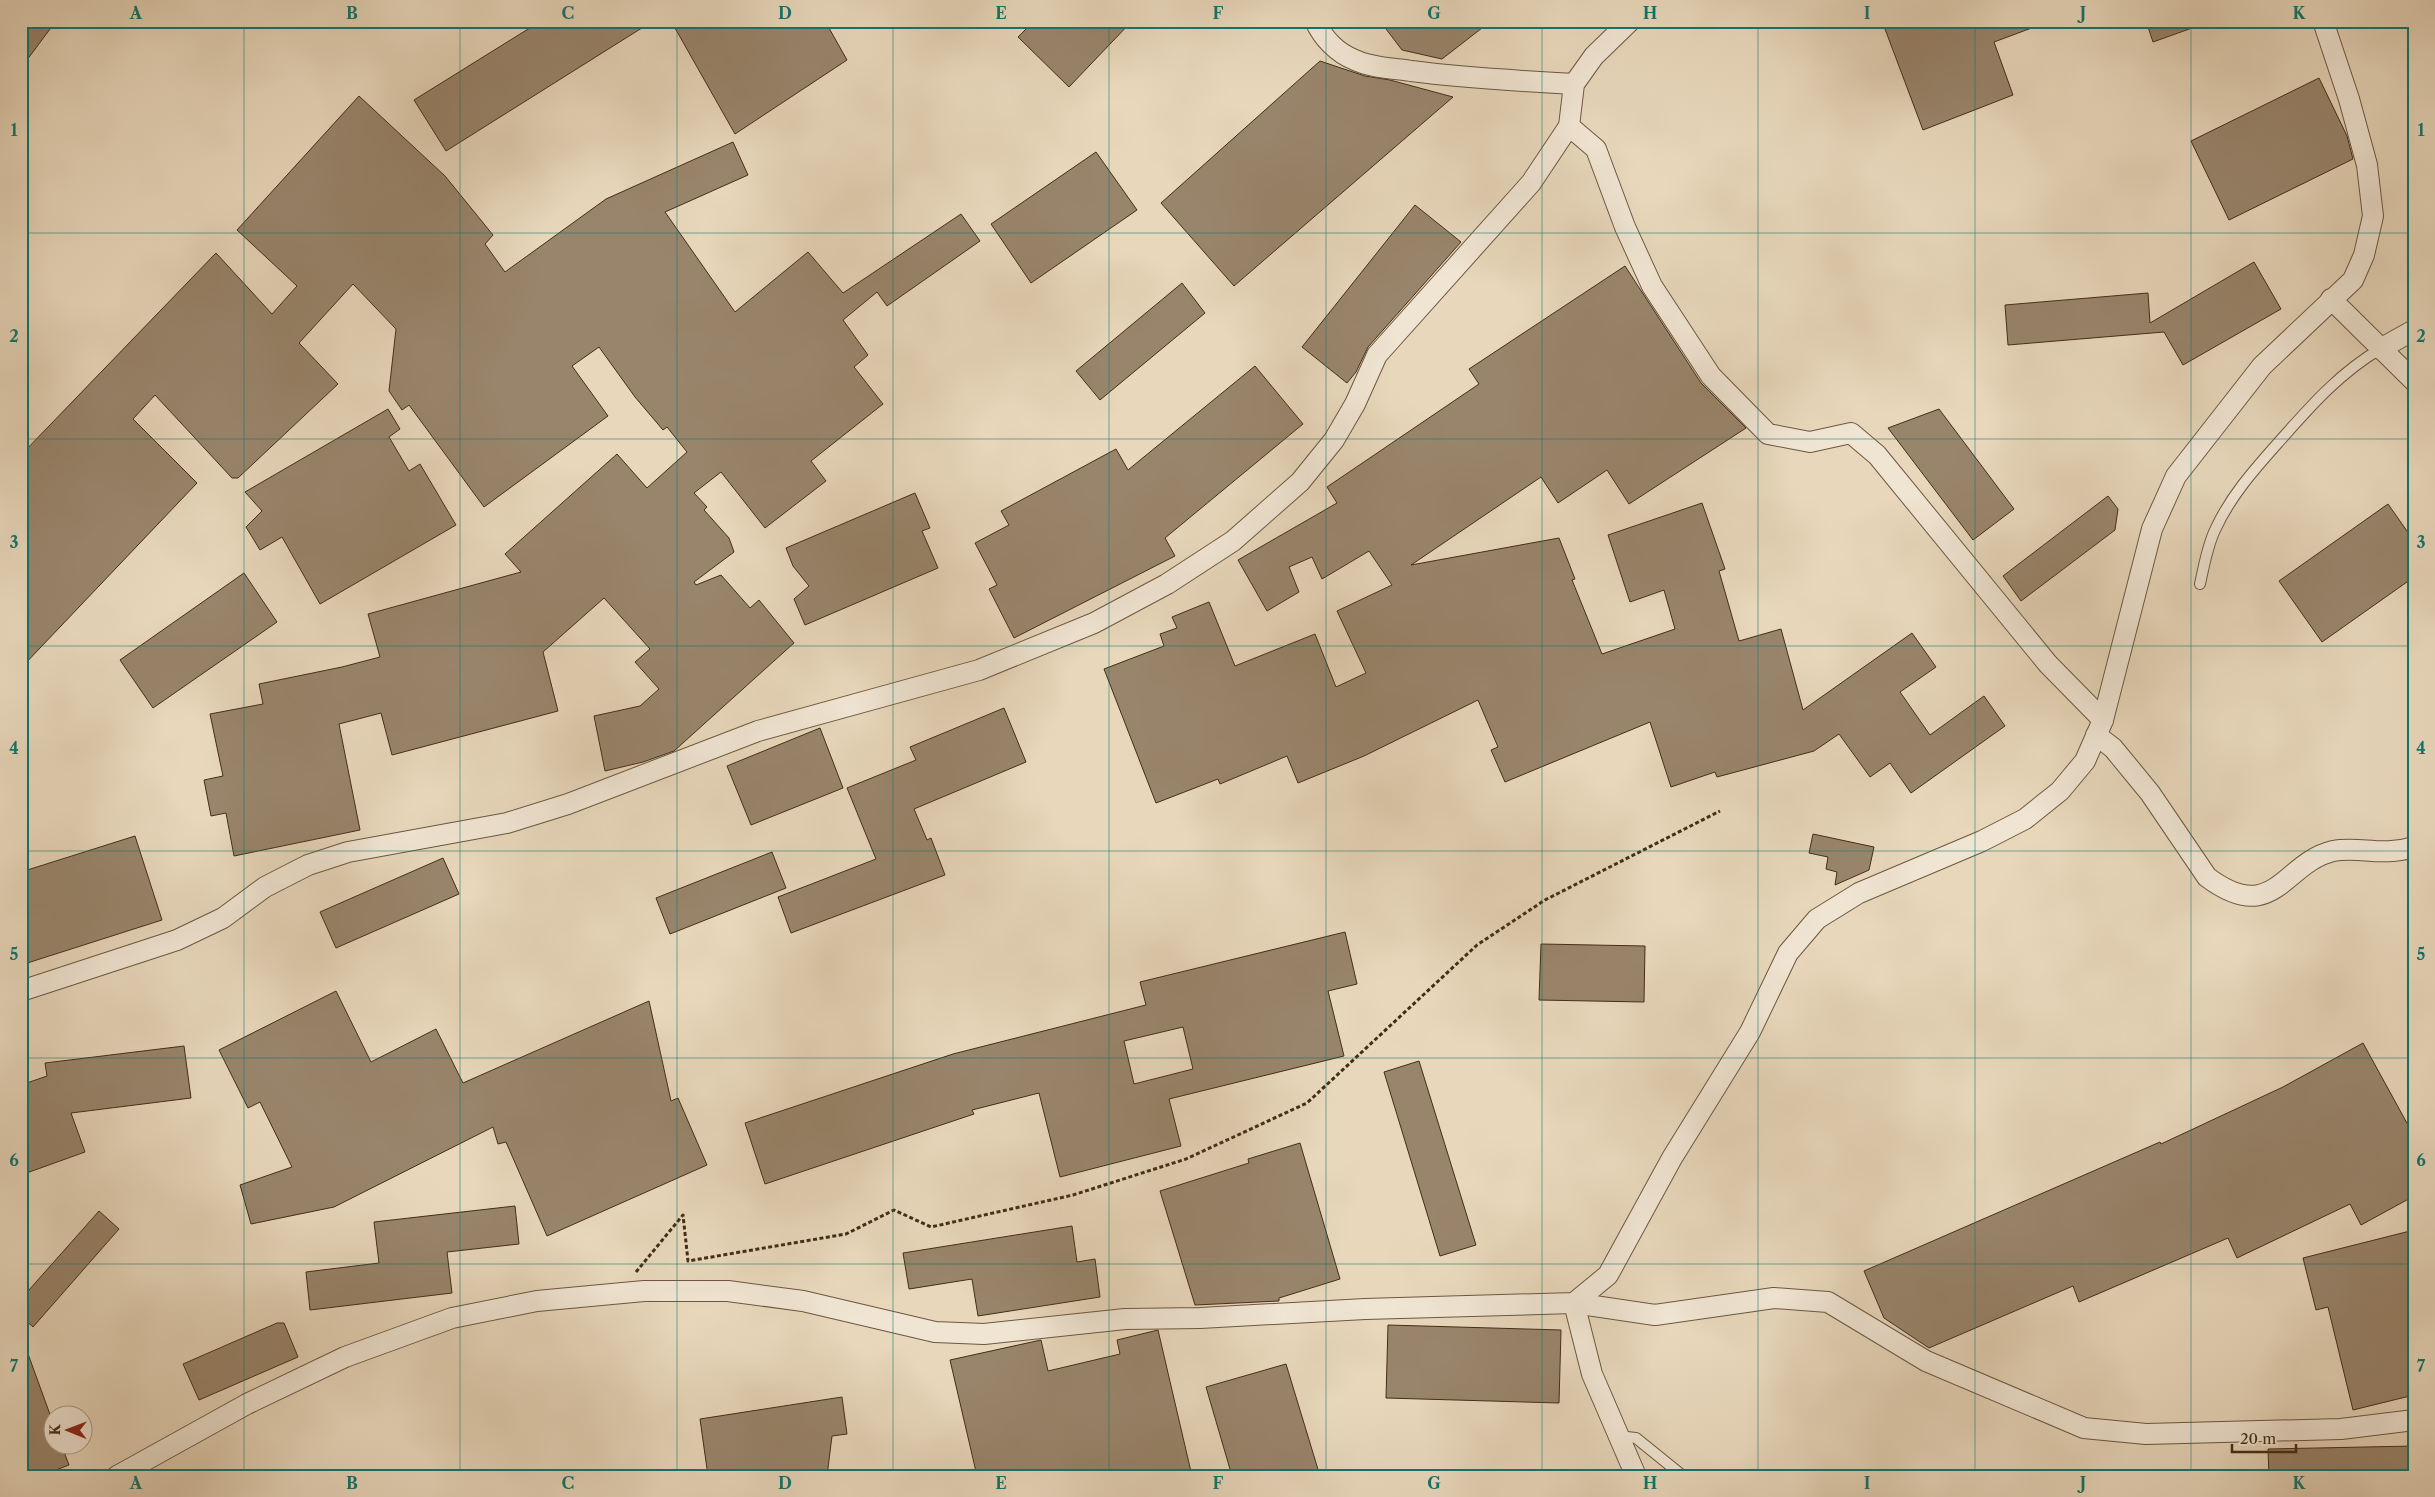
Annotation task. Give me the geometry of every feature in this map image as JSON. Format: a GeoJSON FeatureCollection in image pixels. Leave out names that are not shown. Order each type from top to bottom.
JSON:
{"type":"FeatureCollection","features":[{"type":"Feature","properties":{"kind":"street"},"geometry":{"type":"LineString","coordinates":[[1315,21],[1328,41],[1341,53],[1355,61],[1376,66],[1456,77],[1574,84]]}},
{"type":"Feature","properties":{"kind":"street"},"geometry":{"type":"LineString","coordinates":[[21,991],[177,940],[223,918],[265,887],[308,865],[348,852],[507,823],[568,804],[758,731],[978,670],[1094,623],[1167,584],[1233,541],[1300,482],[1334,440],[1354,404],[1377,355],[1531,183],[1569,126],[1574,84],[1594,56],[1630,21]]}},
{"type":"Feature","properties":{"kind":"street"},"geometry":{"type":"LineString","coordinates":[[1574,1303],[1608,1275],[1672,1158],[1750,1032],[1788,953],[1817,919],[1859,893],[1982,841],[2024,819],[2060,791],[2085,760],[2099,727],[2152,529],[2176,476],[2262,366],[2353,280],[2364,255],[2373,216],[2367,165],[2349,99],[2323,21]]}},
{"type":"Feature","properties":{"kind":"street"},"geometry":{"type":"LineString","coordinates":[[1569,126],[1596,149],[1625,227],[1652,286],[1712,376],[1768,434],[1810,442],[1851,433],[1877,455],[2099,727],[2113,748],[2150,794],[2207,878],[2220,887],[2234,893],[2249,895],[2276,889],[2317,857],[2331,852],[2392,852],[2414,847]]}},
{"type":"Feature","properties":{"kind":"street"},"geometry":{"type":"LineString","coordinates":[[2331,299],[2414,381]]}},
{"type":"Feature","properties":{"kind":"street"},"geometry":{"type":"LineString","coordinates":[[2380,349],[2414,330]]}},
{"type":"Feature","properties":{"kind":"street"},"geometry":{"type":"LineString","coordinates":[[117,1476],[247,1404],[345,1357],[452,1318],[537,1300],[619,1294],[728,1291],[803,1301],[936,1332],[984,1334],[1125,1319],[1365,1309],[1574,1303],[1656,1315],[1774,1298],[1828,1302],[1926,1361],[2084,1428],[2146,1434],[2341,1429],[2414,1420]]}},
{"type":"Feature","properties":{"kind":"street"},"geometry":{"type":"LineString","coordinates":[[1574,1303],[1592,1374],[1617,1436],[1636,1476]]}},
{"type":"Feature","properties":{"kind":"lane"},"geometry":{"type":"LineString","coordinates":[[2200,584],[2207,549],[2214,530],[2245,481],[2325,390],[2358,362],[2380,349]]}},
{"type":"Feature","properties":{"kind":"lane"},"geometry":{"type":"LineString","coordinates":[[1617,1436],[1636,1438],[1683,1476]]}},
{"type":"Feature","properties":{"kind":"path"},"geometry":{"type":"LineString","coordinates":[[619,1294],[683,1215],[688,1261],[846,1234],[894,1210],[931,1227],[1073,1195],[1186,1159],[1307,1103],[1477,944],[1537,905],[1720,811]]}},
{"type":"Feature","properties":{"kind":"building"},"geometry":{"type":"Polygon","coordinates":[[[21,21],[56,21],[21,68],[21,21]]]}},
{"type":"Feature","properties":{"kind":"building"},"geometry":{"type":"Polygon","coordinates":[[[541,21],[653,21],[446,151],[414,100],[541,21]]]}},
{"type":"Feature","properties":{"kind":"building"},"geometry":{"type":"Polygon","coordinates":[[[671,21],[825,21],[847,60],[735,134],[671,21]]]}},
{"type":"Feature","properties":{"kind":"building"},"geometry":{"type":"Polygon","coordinates":[[[1034,21],[1132,21],[1069,87],[1018,37],[1034,21]]]}},
{"type":"Feature","properties":{"kind":"building"},"geometry":{"type":"Polygon","coordinates":[[[1380,21],[1491,21],[1442,59],[1402,50],[1380,21]]]}},
{"type":"Feature","properties":{"kind":"building"},"geometry":{"type":"Polygon","coordinates":[[[1882,21],[2044,21],[2045,23],[1994,42],[2013,95],[1923,130],[1882,21]]]}},
{"type":"Feature","properties":{"kind":"building"},"geometry":{"type":"Polygon","coordinates":[[[2146,21],[2206,21],[2206,23],[2153,42],[2146,21]]]}},
{"type":"Feature","properties":{"kind":"building"},"geometry":{"type":"Polygon","coordinates":[[[1320,61],[1365,76],[1390,80],[1453,97],[1234,286],[1161,203],[1320,61]]]}},
{"type":"Feature","properties":{"kind":"building"},"geometry":{"type":"Polygon","coordinates":[[[2319,78],[2347,136],[2353,159],[2229,220],[2191,141],[2319,78]]]}},
{"type":"Feature","properties":{"kind":"building"},"geometry":{"type":"Polygon","coordinates":[[[359,96],[445,176],[493,235],[485,244],[505,272],[606,199],[733,142],[748,175],[665,212],[735,312],[808,252],[843,293],[961,214],[980,241],[887,306],[877,292],[843,320],[868,355],[854,367],[883,404],[811,461],[826,481],[765,528],[721,472],[694,493],[707,507],[704,510],[729,538],[734,552],[694,582],[696,585],[721,575],[750,608],[759,600],[794,643],[674,751],[643,762],[605,771],[594,716],[640,706],[659,689],[635,662],[650,649],[604,598],[543,652],[558,711],[392,755],[381,713],[339,724],[360,830],[234,856],[226,813],[211,816],[204,780],[223,776],[210,714],[263,704],[259,684],[380,657],[368,614],[521,572],[505,554],[617,454],[647,488],[687,452],[667,427],[663,430],[635,397],[599,347],[572,366],[608,416],[484,507],[409,405],[402,410],[389,391],[396,329],[353,284],[299,343],[338,384],[238,478],[232,478],[155,395],[133,419],[197,483],[21,668],[21,455],[216,253],[272,314],[297,286],[237,230],[359,96]]]}},
{"type":"Feature","properties":{"kind":"building"},"geometry":{"type":"Polygon","coordinates":[[[1096,152],[1137,210],[1031,283],[991,224],[1096,152]]]}},
{"type":"Feature","properties":{"kind":"building"},"geometry":{"type":"Polygon","coordinates":[[[1415,205],[1461,242],[1368,347],[1356,372],[1347,383],[1302,347],[1415,205]]]}},
{"type":"Feature","properties":{"kind":"building"},"geometry":{"type":"Polygon","coordinates":[[[2254,262],[2281,309],[2183,365],[2164,332],[2008,345],[2005,305],[2148,293],[2150,323],[2254,262]]]}},
{"type":"Feature","properties":{"kind":"building"},"geometry":{"type":"Polygon","coordinates":[[[1625,266],[1701,383],[1746,428],[1629,504],[1607,470],[1558,503],[1541,477],[1411,565],[1559,538],[1575,579],[1572,580],[1602,654],[1675,629],[1664,590],[1630,602],[1608,535],[1702,503],[1725,569],[1719,571],[1739,641],[1781,629],[1803,710],[1912,633],[1936,667],[1900,692],[1930,735],[1984,696],[2005,726],[1911,793],[1890,763],[1870,777],[1839,734],[1814,751],[1717,777],[1715,772],[1671,787],[1650,722],[1505,782],[1491,750],[1498,747],[1478,700],[1364,756],[1298,783],[1287,756],[1220,784],[1218,779],[1156,803],[1104,669],[1164,646],[1160,634],[1177,628],[1172,617],[1209,602],[1235,666],[1315,634],[1336,687],[1366,673],[1337,611],[1392,585],[1369,551],[1322,579],[1312,557],[1289,567],[1299,592],[1267,611],[1238,560],[1337,503],[1327,487],[1479,384],[1469,369],[1625,266]]]}},
{"type":"Feature","properties":{"kind":"building"},"geometry":{"type":"Polygon","coordinates":[[[1182,283],[1205,313],[1100,400],[1076,371],[1182,283]]]}},
{"type":"Feature","properties":{"kind":"building"},"geometry":{"type":"Polygon","coordinates":[[[1255,366],[1303,424],[1165,538],[1175,556],[1014,638],[989,589],[997,585],[975,543],[1009,525],[1001,511],[1116,449],[1128,470],[1255,366]]]}},
{"type":"Feature","properties":{"kind":"building"},"geometry":{"type":"Polygon","coordinates":[[[388,409],[400,429],[389,437],[409,471],[420,464],[456,525],[320,604],[282,537],[260,550],[246,527],[262,511],[245,492],[388,409]]]}},
{"type":"Feature","properties":{"kind":"building"},"geometry":{"type":"Polygon","coordinates":[[[1939,409],[2014,509],[1973,540],[1888,428],[1939,409]]]}},
{"type":"Feature","properties":{"kind":"building"},"geometry":{"type":"Polygon","coordinates":[[[915,493],[930,528],[922,531],[938,568],[805,625],[794,599],[809,586],[793,566],[786,548],[915,493]]]}},
{"type":"Feature","properties":{"kind":"building"},"geometry":{"type":"Polygon","coordinates":[[[2108,496],[2118,509],[2115,530],[2021,601],[2003,576],[2108,496]]]}},
{"type":"Feature","properties":{"kind":"building"},"geometry":{"type":"Polygon","coordinates":[[[2388,504],[2414,541],[2414,577],[2322,642],[2279,581],[2388,504]]]}},
{"type":"Feature","properties":{"kind":"building"},"geometry":{"type":"Polygon","coordinates":[[[244,573],[277,622],[153,708],[120,660],[244,573]]]}},
{"type":"Feature","properties":{"kind":"building"},"geometry":{"type":"Polygon","coordinates":[[[1004,708],[1026,762],[914,809],[927,840],[931,838],[945,875],[791,933],[778,897],[876,859],[847,788],[916,760],[910,747],[1004,708]]]}},
{"type":"Feature","properties":{"kind":"building"},"geometry":{"type":"Polygon","coordinates":[[[820,728],[843,788],[751,825],[727,766],[820,728]]]}},
{"type":"Feature","properties":{"kind":"building"},"geometry":{"type":"Polygon","coordinates":[[[1813,834],[1874,847],[1869,870],[1835,885],[1837,872],[1826,869],[1828,857],[1809,853],[1813,834]]]}},
{"type":"Feature","properties":{"kind":"building"},"geometry":{"type":"Polygon","coordinates":[[[135,836],[162,920],[21,965],[21,872],[135,836]]]}},
{"type":"Feature","properties":{"kind":"building"},"geometry":{"type":"Polygon","coordinates":[[[772,852],[786,888],[670,934],[656,898],[772,852]]]}},
{"type":"Feature","properties":{"kind":"building"},"geometry":{"type":"Polygon","coordinates":[[[443,858],[459,894],[336,948],[320,912],[443,858]]]}},
{"type":"Feature","properties":{"kind":"building"},"geometry":{"type":"Polygon","coordinates":[[[1345,932],[1357,984],[1328,991],[1344,1056],[1169,1099],[1181,1146],[1060,1177],[1039,1093],[972,1110],[974,1114],[765,1184],[745,1123],[953,1054],[1146,1005],[1140,982],[1345,932]],[[1183,1027],[1124,1041],[1134,1084],[1193,1069],[1183,1027]]]}},
{"type":"Feature","properties":{"kind":"building"},"geometry":{"type":"Polygon","coordinates":[[[1541,944],[1645,946],[1644,1002],[1539,1000],[1541,944]]]}},
{"type":"Feature","properties":{"kind":"building"},"geometry":{"type":"Polygon","coordinates":[[[336,991],[371,1062],[436,1029],[463,1083],[649,1001],[671,1101],[678,1098],[707,1165],[547,1236],[506,1142],[498,1144],[493,1127],[334,1207],[251,1224],[240,1185],[292,1167],[260,1102],[248,1108],[219,1050],[336,991]]]}},
{"type":"Feature","properties":{"kind":"building"},"geometry":{"type":"Polygon","coordinates":[[[2363,1043],[2414,1136],[2414,1196],[2361,1225],[2350,1204],[2237,1258],[2228,1238],[2079,1302],[2073,1286],[1929,1348],[1884,1318],[1864,1271],[2160,1142],[2161,1144],[2283,1087],[2363,1043]]]}},
{"type":"Feature","properties":{"kind":"building"},"geometry":{"type":"Polygon","coordinates":[[[184,1046],[191,1098],[71,1113],[85,1152],[21,1175],[21,1085],[47,1076],[45,1063],[184,1046]]]}},
{"type":"Feature","properties":{"kind":"building"},"geometry":{"type":"Polygon","coordinates":[[[1419,1061],[1476,1245],[1440,1256],[1384,1072],[1419,1061]]]}},
{"type":"Feature","properties":{"kind":"building"},"geometry":{"type":"Polygon","coordinates":[[[1300,1143],[1340,1279],[1279,1298],[1279,1301],[1195,1305],[1160,1191],[1249,1163],[1248,1159],[1300,1143]]]}},
{"type":"Feature","properties":{"kind":"building"},"geometry":{"type":"Polygon","coordinates":[[[515,1206],[519,1244],[447,1252],[452,1293],[310,1310],[306,1272],[379,1263],[374,1222],[515,1206]]]}},
{"type":"Feature","properties":{"kind":"building"},"geometry":{"type":"Polygon","coordinates":[[[99,1211],[119,1229],[33,1327],[21,1316],[21,1299],[99,1211]]]}},
{"type":"Feature","properties":{"kind":"building"},"geometry":{"type":"Polygon","coordinates":[[[1072,1226],[1077,1262],[1095,1259],[1100,1297],[978,1316],[972,1279],[909,1289],[903,1253],[1072,1226]]]}},
{"type":"Feature","properties":{"kind":"building"},"geometry":{"type":"Polygon","coordinates":[[[2414,1230],[2414,1395],[2353,1410],[2328,1307],[2316,1310],[2303,1258],[2414,1230]]]}},
{"type":"Feature","properties":{"kind":"building"},"geometry":{"type":"Polygon","coordinates":[[[277,1323],[284,1323],[298,1357],[199,1400],[183,1364],[277,1323]]]}},
{"type":"Feature","properties":{"kind":"building"},"geometry":{"type":"Polygon","coordinates":[[[1388,1325],[1561,1330],[1559,1403],[1386,1398],[1388,1325]]]}},
{"type":"Feature","properties":{"kind":"building"},"geometry":{"type":"Polygon","coordinates":[[[1158,1330],[1192,1476],[977,1476],[950,1360],[1041,1340],[1048,1371],[1120,1354],[1117,1340],[1158,1330]]]}},
{"type":"Feature","properties":{"kind":"building"},"geometry":{"type":"Polygon","coordinates":[[[23,1340],[46,1404],[42,1404],[42,1454],[65,1454],[69,1465],[40,1476],[25,1476],[21,1464],[21,1341],[23,1340]]]}},
{"type":"Feature","properties":{"kind":"building"},"geometry":{"type":"Polygon","coordinates":[[[1286,1364],[1320,1476],[1232,1476],[1206,1387],[1286,1364]]]}},
{"type":"Feature","properties":{"kind":"building"},"geometry":{"type":"Polygon","coordinates":[[[842,1397],[847,1434],[832,1436],[827,1476],[708,1476],[700,1419],[842,1397]]]}},
{"type":"Feature","properties":{"kind":"building"},"geometry":{"type":"Polygon","coordinates":[[[2414,1446],[2414,1476],[2269,1476],[2268,1449],[2414,1446]]]}}]}
